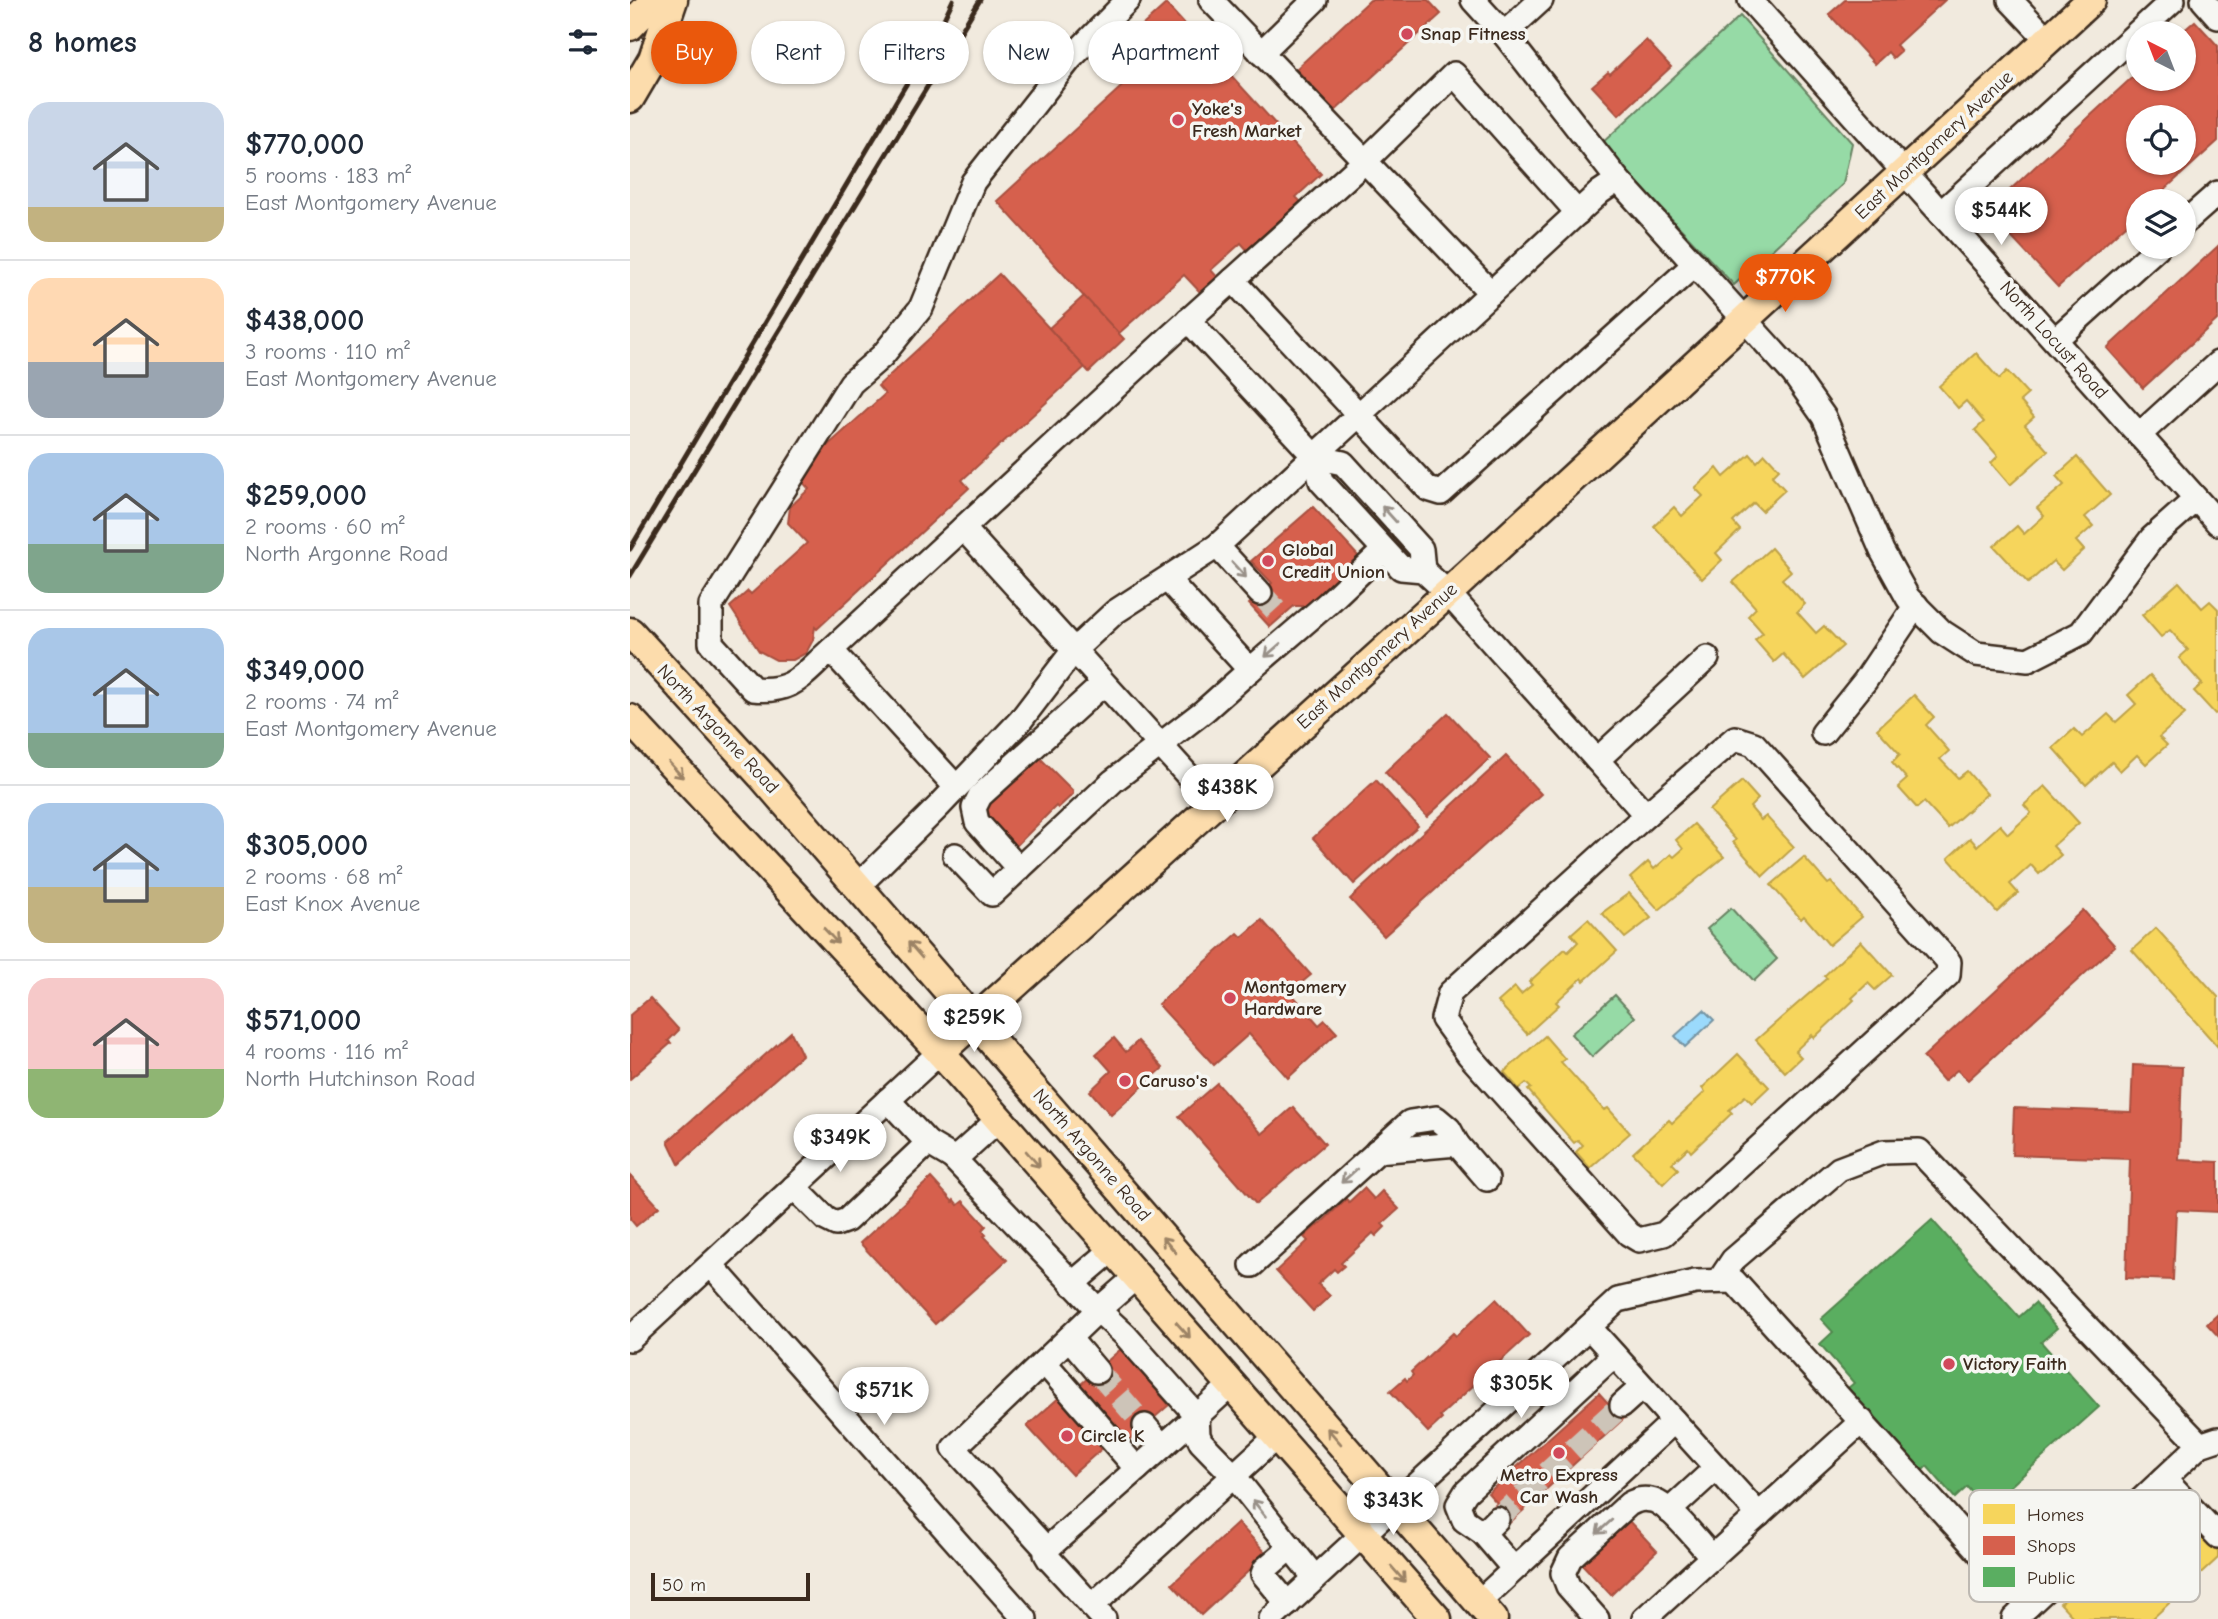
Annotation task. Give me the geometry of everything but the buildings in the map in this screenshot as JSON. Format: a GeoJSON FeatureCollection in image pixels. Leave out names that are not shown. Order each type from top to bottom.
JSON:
{"type":"FeatureCollection","features":[{"type":"Feature","properties":{"kind":"main road"},"geometry":{"type":"LineString","coordinates":[[630,26],[655,0]]}},
{"type":"Feature","properties":{"kind":"main road"},"geometry":{"type":"LineString","coordinates":[[630,98],[653,60],[673,0]]}},
{"type":"Feature","properties":{"kind":"main road","name":"East Montgomery Avenue"},"geometry":{"type":"LineString","coordinates":[[940,1052],[1448,593],[2091,0]]}},
{"type":"Feature","properties":{"kind":"main road","name":"North Argonne Road"},"geometry":{"type":"LineString","coordinates":[[630,632],[762,776],[1486,1611]]}},
{"type":"Feature","properties":{"kind":"main road"},"geometry":{"type":"LineString","coordinates":[[630,719],[940,1052],[1363,1534],[1429,1616]]}},
{"type":"Feature","properties":{"kind":"street"},"geometry":{"type":"LineString","coordinates":[[1128,0],[1070,59],[973,182],[921,309],[882,356],[851,383],[711,605],[711,643],[753,689],[771,691],[788,687],[831,650],[1188,320],[1364,162],[1454,74],[1578,213]]}},
{"type":"Feature","properties":{"kind":"street"},"geometry":{"type":"LineString","coordinates":[[1261,52],[1315,0]]}},
{"type":"Feature","properties":{"kind":"street"},"geometry":{"type":"LineString","coordinates":[[1473,0],[1504,34],[1618,180],[1793,373],[1824,417],[1882,551],[1908,597],[1942,632],[1976,654],[2028,660],[2081,633],[2152,538],[2196,499]]}},
{"type":"Feature","properties":{"kind":"street"},"geometry":{"type":"LineString","coordinates":[[1504,34],[1541,0]]}},
{"type":"Feature","properties":{"kind":"street"},"geometry":{"type":"LineString","coordinates":[[2010,0],[2048,40]]}},
{"type":"Feature","properties":{"kind":"street"},"geometry":{"type":"LineString","coordinates":[[1941,213],[2173,0]]}},
{"type":"Feature","properties":{"kind":"street"},"geometry":{"type":"LineString","coordinates":[[2203,0],[2218,17]]}},
{"type":"Feature","properties":{"kind":"street"},"geometry":{"type":"LineString","coordinates":[[1222,4],[1261,52],[1491,293]]}},
{"type":"Feature","properties":{"kind":"street","name":"North Locust Road"},"geometry":{"type":"LineString","coordinates":[[1762,4],[1941,213],[2218,523]]}},
{"type":"Feature","properties":{"kind":"street"},"geometry":{"type":"LineString","coordinates":[[858,886],[1020,721],[1074,650],[1115,612],[1217,546],[1600,192],[1618,180]]}},
{"type":"Feature","properties":{"kind":"street"},"geometry":{"type":"LineString","coordinates":[[2196,212],[2218,193]]}},
{"type":"Feature","properties":{"kind":"street"},"geometry":{"type":"LineString","coordinates":[[2055,340],[2145,259]]}},
{"type":"Feature","properties":{"kind":"street"},"geometry":{"type":"LineString","coordinates":[[1233,280],[1428,489],[1441,493],[1695,264]]}},
{"type":"Feature","properties":{"kind":"street"},"geometry":{"type":"LineString","coordinates":[[1188,320],[1315,457],[1321,481],[1383,551],[1401,568],[1423,570],[1448,593],[1646,815]]}},
{"type":"Feature","properties":{"kind":"street"},"geometry":{"type":"LineString","coordinates":[[2139,435],[2218,363]]}},
{"type":"Feature","properties":{"kind":"street"},"geometry":{"type":"LineString","coordinates":[[1315,457],[1343,463],[1421,549],[1423,570]]}},
{"type":"Feature","properties":{"kind":"street"},"geometry":{"type":"LineString","coordinates":[[962,528],[1213,803]]}},
{"type":"Feature","properties":{"kind":"street"},"geometry":{"type":"LineString","coordinates":[[1217,546],[1260,593]]}},
{"type":"Feature","properties":{"kind":"street"},"geometry":{"type":"LineString","coordinates":[[955,855],[992,894],[1113,781],[1204,711],[1250,670],[1288,624],[1328,603],[1383,551]]}},
{"type":"Feature","properties":{"kind":"street"},"geometry":{"type":"LineString","coordinates":[[1168,580],[1250,670]]}},
{"type":"Feature","properties":{"kind":"street"},"geometry":{"type":"LineString","coordinates":[[1824,733],[1865,681],[1916,605]]}},
{"type":"Feature","properties":{"kind":"street"},"geometry":{"type":"LineString","coordinates":[[831,650],[956,787]]}},
{"type":"Feature","properties":{"kind":"street"},"geometry":{"type":"LineString","coordinates":[[1597,760],[1707,658]]}},
{"type":"Feature","properties":{"kind":"street"},"geometry":{"type":"LineString","coordinates":[[1018,869],[976,822],[974,808],[980,796],[1103,684]]}},
{"type":"Feature","properties":{"kind":"street"},"geometry":{"type":"LineString","coordinates":[[1735,737],[1754,744],[1949,962],[1948,975],[1664,1234],[1639,1240],[1629,1234],[1469,1055],[1443,1019],[1450,993],[1646,815],[1735,737]]}},
{"type":"Feature","properties":{"kind":"street","name":"East Montgomery Avenue"},"geometry":{"type":"LineString","coordinates":[[630,1339],[940,1052]]}},
{"type":"Feature","properties":{"kind":"street"},"geometry":{"type":"LineString","coordinates":[[888,1100],[928,1143],[954,1158],[1072,1284],[1125,1335],[1197,1416],[1201,1442],[1234,1476],[1315,1578]]}},
{"type":"Feature","properties":{"kind":"street"},"geometry":{"type":"LineString","coordinates":[[1252,1265],[1410,1122],[1436,1118],[1449,1129],[1457,1144],[1487,1179]]}},
{"type":"Feature","properties":{"kind":"street"},"geometry":{"type":"LineString","coordinates":[[954,1158],[999,1119]]}},
{"type":"Feature","properties":{"kind":"street"},"geometry":{"type":"LineString","coordinates":[[794,1187],[826,1219],[836,1224],[847,1220],[928,1143]]}},
{"type":"Feature","properties":{"kind":"street"},"geometry":{"type":"LineString","coordinates":[[1719,1281],[1733,1260],[1839,1169],[1884,1152],[1919,1151],[2209,1442],[2152,1490]]}},
{"type":"Feature","properties":{"kind":"street"},"geometry":{"type":"LineString","coordinates":[[1072,1284],[1112,1250]]}},
{"type":"Feature","properties":{"kind":"street"},"geometry":{"type":"LineString","coordinates":[[711,1265],[1025,1619]]}},
{"type":"Feature","properties":{"kind":"street"},"geometry":{"type":"LineString","coordinates":[[1136,1277],[954,1448],[1048,1550],[1049,1559],[1098,1612],[1277,1436]]}},
{"type":"Feature","properties":{"kind":"street"},"geometry":{"type":"LineString","coordinates":[[1291,1547],[1265,1569],[1263,1574],[1279,1611],[1618,1300],[1695,1282],[1734,1281],[1862,1422],[1969,1550]]}},
{"type":"Feature","properties":{"kind":"street"},"geometry":{"type":"LineString","coordinates":[[1589,1327],[1759,1515]]}},
{"type":"Feature","properties":{"kind":"street"},"geometry":{"type":"LineString","coordinates":[[1069,1338],[1097,1371]]}},
{"type":"Feature","properties":{"kind":"street"},"geometry":{"type":"LineString","coordinates":[[1514,1569],[1490,1526],[1464,1520],[1458,1505],[1466,1492],[1614,1354]]}},
{"type":"Feature","properties":{"kind":"street"},"geometry":{"type":"LineString","coordinates":[[1044,1362],[1137,1469]]}},
{"type":"Feature","properties":{"kind":"street"},"geometry":{"type":"LineString","coordinates":[[1048,1550],[1232,1384]]}},
{"type":"Feature","properties":{"kind":"street"},"geometry":{"type":"LineString","coordinates":[[1622,1405],[1642,1387]]}},
{"type":"Feature","properties":{"kind":"street"},"geometry":{"type":"LineString","coordinates":[[1486,1611],[1514,1569],[1674,1421]]}},
{"type":"Feature","properties":{"kind":"street"},"geometry":{"type":"LineString","coordinates":[[1644,1619],[1862,1422]]}},
{"type":"Feature","properties":{"kind":"street"},"geometry":{"type":"LineString","coordinates":[[1145,1426],[1162,1446]]}},
{"type":"Feature","properties":{"kind":"street"},"geometry":{"type":"LineString","coordinates":[[1669,1511],[1716,1468]]}},
{"type":"Feature","properties":{"kind":"street"},"geometry":{"type":"LineString","coordinates":[[2164,1479],[2175,1490]]}},
{"type":"Feature","properties":{"kind":"street"},"geometry":{"type":"LineString","coordinates":[[1597,1619],[1568,1586],[1563,1573],[1570,1558],[1629,1504],[1639,1499],[1654,1500],[1669,1511],[1712,1558]]}},
{"type":"Feature","properties":{"kind":"street"},"geometry":{"type":"LineString","coordinates":[[2200,1516],[2218,1535]]}},
{"type":"Feature","properties":{"kind":"green space"},"geometry":{"type":"Polygon","coordinates":[[[1740,16],[1852,143],[1843,184],[1734,285],[1601,144],[1740,16]]]}},
{"type":"Feature","properties":{"kind":"green space"},"geometry":{"type":"Polygon","coordinates":[[[1731,908],[1777,959],[1754,981],[1707,929],[1731,908]]]}},
{"type":"Feature","properties":{"kind":"green space"},"geometry":{"type":"Polygon","coordinates":[[[1615,995],[1635,1017],[1592,1057],[1571,1034],[1615,995]]]}},
{"type":"Feature","properties":{"kind":"water"},"geometry":{"type":"Polygon","coordinates":[[[1704,1010],[1714,1020],[1685,1047],[1675,1036],[1704,1010]]]}},
{"type":"Feature","properties":{"kind":"tunnel"},"geometry":{"type":"LineString","coordinates":[[1260,593],[1282,617]]}},
{"type":"Feature","properties":{"kind":"tunnel"},"geometry":{"type":"LineString","coordinates":[[1097,1371],[1145,1426]]}},
{"type":"Feature","properties":{"kind":"tunnel"},"geometry":{"type":"LineString","coordinates":[[1497,1519],[1622,1405]]}},
{"type":"Feature","properties":{"kind":"railway"},"geometry":{"type":"LineString","coordinates":[[630,549],[939,29],[953,0]]}},
{"type":"Feature","properties":{"kind":"railway"},"geometry":{"type":"LineString","coordinates":[[630,576],[980,0]]}},
{"type":"Feature","properties":{"kind":"place","name":"Snap Fitness"},"geometry":{"type":"Point","coordinates":[1407,34]}},
{"type":"Feature","properties":{"kind":"place","name":"Yoke's Fresh Market"},"geometry":{"type":"Point","coordinates":[1178,120]}},
{"type":"Feature","properties":{"kind":"place","name":"Global Credit Union"},"geometry":{"type":"Point","coordinates":[1268,561]}},
{"type":"Feature","properties":{"kind":"place","name":"Montgomery Hardware"},"geometry":{"type":"Point","coordinates":[1230,998]}},
{"type":"Feature","properties":{"kind":"place","name":"Caruso's"},"geometry":{"type":"Point","coordinates":[1125,1081]}},
{"type":"Feature","properties":{"kind":"place","name":"Victory Faith"},"geometry":{"type":"Point","coordinates":[1949,1364]}},
{"type":"Feature","properties":{"kind":"place","name":"Circle K"},"geometry":{"type":"Point","coordinates":[1067,1436]}},
{"type":"Feature","properties":{"kind":"place","name":"Metro Express Car Wash"},"geometry":{"type":"Point","coordinates":[1559,1453]}}]}
